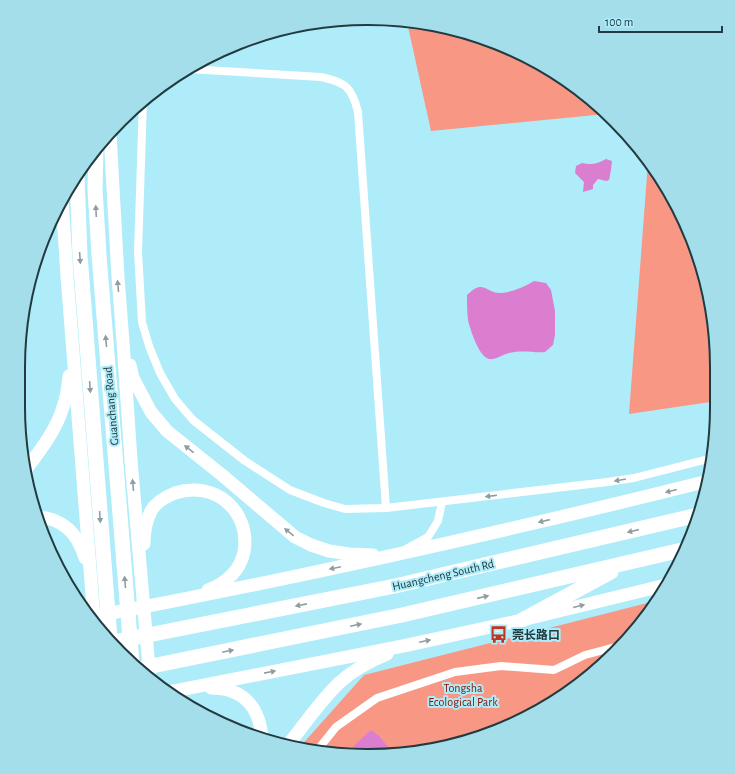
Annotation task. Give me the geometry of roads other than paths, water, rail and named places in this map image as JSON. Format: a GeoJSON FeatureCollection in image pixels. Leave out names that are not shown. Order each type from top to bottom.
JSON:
{"type":"FeatureCollection","features":[{"type":"Feature","properties":{"kind":"highway","name":"Guanchang Road"},"geometry":{"type":"LineString","coordinates":[[96,159],[95,189],[99,254],[131,655]]}},
{"type":"Feature","properties":{"kind":"highway","name":"Guanchang Road"},"geometry":{"type":"LineString","coordinates":[[77,187],[80,255],[109,631]]}},
{"type":"Feature","properties":{"kind":"highway","name":"Huangcheng South Rd"},"geometry":{"type":"LineString","coordinates":[[118,641],[395,586],[692,516]]}},
{"type":"Feature","properties":{"kind":"highway"},"geometry":{"type":"LineString","coordinates":[[146,667],[402,615],[678,551]]}},
{"type":"Feature","properties":{"kind":"highway"},"geometry":{"type":"LineString","coordinates":[[522,620],[630,562]]}},
{"type":"Feature","properties":{"kind":"main road"},"geometry":{"type":"LineString","coordinates":[[110,142],[131,460],[149,670]]}},
{"type":"Feature","properties":{"kind":"main road"},"geometry":{"type":"LineString","coordinates":[[63,211],[93,611]]}},
{"type":"Feature","properties":{"kind":"main road"},"geometry":{"type":"LineString","coordinates":[[124,342],[133,378],[151,412],[167,432],[222,475],[295,537],[311,545],[329,551],[349,554],[393,556]]}},
{"type":"Feature","properties":{"kind":"main road"},"geometry":{"type":"LineString","coordinates":[[30,463],[49,437],[64,407],[73,348]]}},
{"type":"Feature","properties":{"kind":"main road"},"geometry":{"type":"LineString","coordinates":[[97,616],[393,556],[567,516],[701,483]]}},
{"type":"Feature","properties":{"kind":"main road"},"geometry":{"type":"LineString","coordinates":[[141,580],[146,523],[151,511],[157,503],[167,496],[192,490],[216,495],[227,501],[241,520],[245,542],[244,554],[236,572],[229,579],[211,589],[184,599]]}},
{"type":"Feature","properties":{"kind":"main road"},"geometry":{"type":"LineString","coordinates":[[43,517],[59,522],[72,532],[84,554],[91,587]]}},
{"type":"Feature","properties":{"kind":"main road"},"geometry":{"type":"LineString","coordinates":[[176,691],[408,645],[522,620],[658,587]]}},
{"type":"Feature","properties":{"kind":"main road"},"geometry":{"type":"LineString","coordinates":[[292,740],[325,698],[357,669],[408,645]]}},
{"type":"Feature","properties":{"kind":"main road"},"geometry":{"type":"LineString","coordinates":[[191,688],[226,689],[236,693],[245,699],[253,708],[259,718],[261,732]]}},
{"type":"Feature","properties":{"kind":"street"},"geometry":{"type":"LineString","coordinates":[[200,69],[333,79],[345,85],[354,97],[358,112],[386,508]]}},
{"type":"Feature","properties":{"kind":"street"},"geometry":{"type":"LineString","coordinates":[[143,109],[138,252],[142,322],[148,346],[160,373],[175,399],[193,420],[245,461],[290,490],[345,509],[386,508],[634,478],[705,460]]}},
{"type":"Feature","properties":{"kind":"street"},"geometry":{"type":"LineString","coordinates":[[393,556],[428,537],[438,521],[442,502]]}},
{"type":"Feature","properties":{"kind":"street"},"geometry":{"type":"LineString","coordinates":[[321,746],[336,727],[377,698],[455,672],[501,666],[554,670],[584,655],[611,648]]}},
{"type":"Feature","properties":{"kind":"place","name":"莞长路口"},"geometry":{"type":"Point","coordinates":[499,635]}},
{"type":"Feature","properties":{"kind":"park label","name":"Tongsha Ecological Park"},"geometry":{"type":"Point","coordinates":[463,695]}}]}
